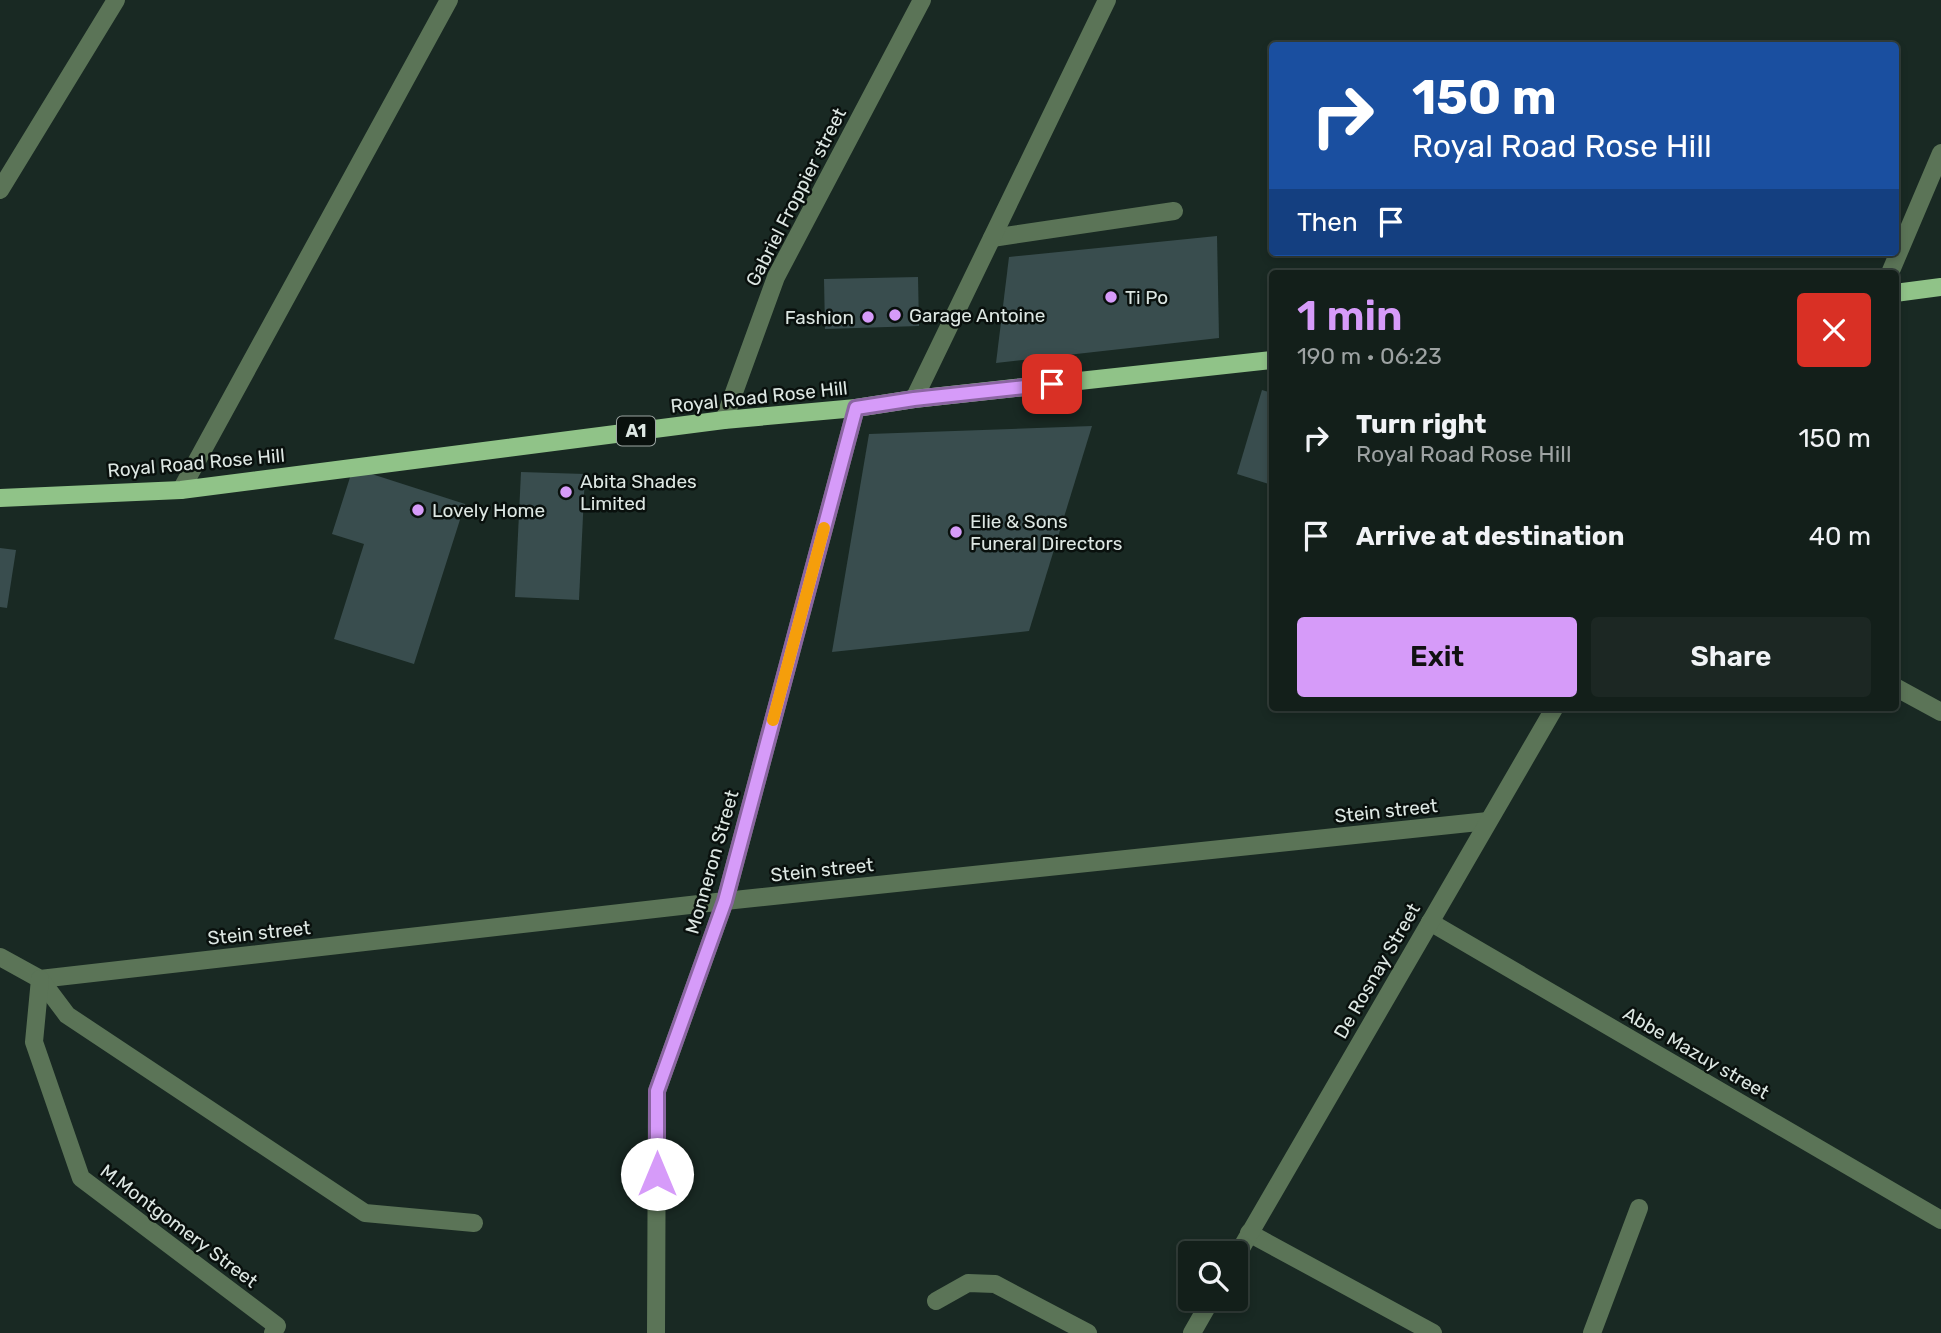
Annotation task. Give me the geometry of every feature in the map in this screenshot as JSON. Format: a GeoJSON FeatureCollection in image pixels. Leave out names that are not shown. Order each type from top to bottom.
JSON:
{"type":"FeatureCollection","features":[{"type":"Feature","properties":{"kind":"main road"},"geometry":{"type":"LineString","coordinates":[[1899,292],[1941,287]]}},
{"type":"Feature","properties":{"kind":"main road","name":"Royal Road Rose Hill"},"geometry":{"type":"LineString","coordinates":[[0,498],[181,490],[723,420],[856,408],[914,399],[1269,360]]}},
{"type":"Feature","properties":{"kind":"street"},"geometry":{"type":"LineString","coordinates":[[0,190],[116,0]]}},
{"type":"Feature","properties":{"kind":"street"},"geometry":{"type":"LineString","coordinates":[[181,490],[449,0]]}},
{"type":"Feature","properties":{"kind":"street","name":"Gabriel Froppier street"},"geometry":{"type":"LineString","coordinates":[[723,420],[776,276],[922,0]]}},
{"type":"Feature","properties":{"kind":"street"},"geometry":{"type":"LineString","coordinates":[[914,399],[1107,0]]}},
{"type":"Feature","properties":{"kind":"street"},"geometry":{"type":"LineString","coordinates":[[1899,252],[1941,153]]}},
{"type":"Feature","properties":{"kind":"street"},"geometry":{"type":"LineString","coordinates":[[992,238],[1174,211]]}},
{"type":"Feature","properties":{"kind":"street","name":"Monneron Street"},"geometry":{"type":"LineString","coordinates":[[656,1333],[657,1091],[725,901],[856,408]]}},
{"type":"Feature","properties":{"kind":"street"},"geometry":{"type":"LineString","coordinates":[[1899,689],[1941,712]]}},
{"type":"Feature","properties":{"kind":"street","name":"De Rosnay Street"},"geometry":{"type":"LineString","coordinates":[[1245,1241],[1553,711]]}},
{"type":"Feature","properties":{"kind":"street","name":"Stein street"},"geometry":{"type":"LineString","coordinates":[[40,979],[725,901],[1488,821]]}},
{"type":"Feature","properties":{"kind":"street","name":"Abbe Mazuy street"},"geometry":{"type":"LineString","coordinates":[[1430,922],[1941,1220]]}},
{"type":"Feature","properties":{"kind":"street"},"geometry":{"type":"LineString","coordinates":[[0,957],[40,979],[67,1015],[365,1213],[474,1223]]}},
{"type":"Feature","properties":{"kind":"street","name":"M.Montgomery Street"},"geometry":{"type":"LineString","coordinates":[[40,979],[34,1042],[81,1178],[276,1326],[273,1333]]}},
{"type":"Feature","properties":{"kind":"street"},"geometry":{"type":"LineString","coordinates":[[1592,1333],[1639,1208]]}},
{"type":"Feature","properties":{"kind":"street"},"geometry":{"type":"LineString","coordinates":[[1249,1233],[1433,1333]]}},
{"type":"Feature","properties":{"kind":"street"},"geometry":{"type":"LineString","coordinates":[[936,1301],[968,1283],[995,1284],[1088,1333]]}},
{"type":"Feature","properties":{"kind":"street"},"geometry":{"type":"LineString","coordinates":[[1199,1330],[1207,1311]]}},
{"type":"Feature","properties":{"kind":"building","name":"Ti Po"},"geometry":{"type":"Polygon","coordinates":[[[1217,236],[1219,338],[996,363],[1009,257],[1217,236]]]}},
{"type":"Feature","properties":{"kind":"building"},"geometry":{"type":"Polygon","coordinates":[[[918,277],[919,326],[825,329],[824,279],[918,277]]]}},
{"type":"Feature","properties":{"kind":"building"},"geometry":{"type":"Polygon","coordinates":[[[1262,390],[1269,392],[1269,484],[1237,474],[1262,390]]]}},
{"type":"Feature","properties":{"kind":"building","name":"Elie & Sons Funeral Directors"},"geometry":{"type":"Polygon","coordinates":[[[1092,426],[1029,631],[832,652],[869,434],[1092,426]]]}},
{"type":"Feature","properties":{"kind":"building"},"geometry":{"type":"Polygon","coordinates":[[[353,468],[465,504],[414,664],[334,639],[364,544],[332,534],[353,468]]]}},
{"type":"Feature","properties":{"kind":"building"},"geometry":{"type":"Polygon","coordinates":[[[521,472],[585,474],[579,600],[515,597],[521,472]]]}},
{"type":"Feature","properties":{"kind":"building"},"geometry":{"type":"Polygon","coordinates":[[[0,548],[16,550],[7,608],[0,607],[0,548]]]}},
{"type":"Feature","properties":{"kind":"slow traffic"},"geometry":{"type":"LineString","coordinates":[[773,720],[824,528]]}},
{"type":"Feature","properties":{"kind":"place","name":"Ti Po"},"geometry":{"type":"Point","coordinates":[1111,297]}},
{"type":"Feature","properties":{"kind":"place","name":"Garage Antoine"},"geometry":{"type":"Point","coordinates":[895,315]}},
{"type":"Feature","properties":{"kind":"place","name":"Fashion"},"geometry":{"type":"Point","coordinates":[868,317]}},
{"type":"Feature","properties":{"kind":"place","name":"Abita Shades Limited"},"geometry":{"type":"Point","coordinates":[566,492]}},
{"type":"Feature","properties":{"kind":"place","name":"Lovely Home"},"geometry":{"type":"Point","coordinates":[418,510]}},
{"type":"Feature","properties":{"kind":"place","name":"Elie & Sons Funeral Directors"},"geometry":{"type":"Point","coordinates":[956,532]}},
{"type":"Feature","properties":{"kind":"route"},"geometry":{"type":"LineString","coordinates":[[657,1174],[657,1091],[725,901],[856,408],[1052,384]]}}]}
